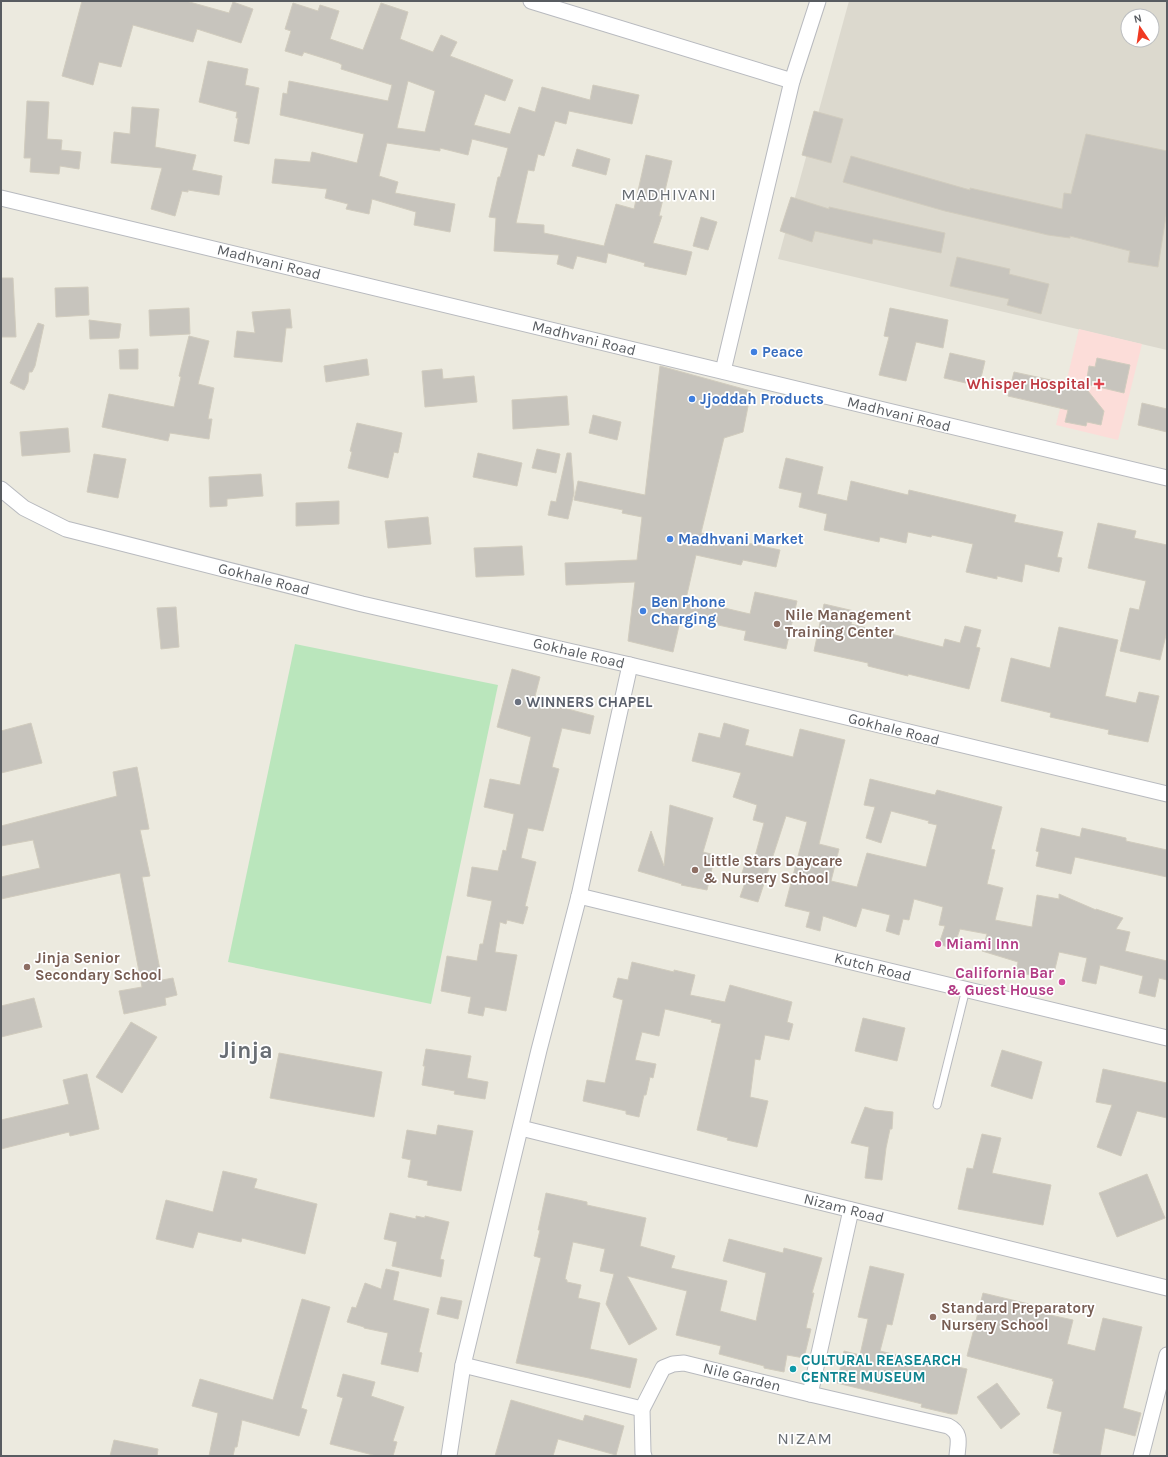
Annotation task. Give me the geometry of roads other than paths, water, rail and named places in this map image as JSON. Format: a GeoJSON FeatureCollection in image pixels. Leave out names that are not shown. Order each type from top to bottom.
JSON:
{"type":"FeatureCollection","features":[{"type":"Feature","properties":{"kind":"street"},"geometry":{"type":"LineString","coordinates":[[531,1],[792,81]]}},
{"type":"Feature","properties":{"kind":"street"},"geometry":{"type":"LineString","coordinates":[[723,371],[792,81],[818,1]]}},
{"type":"Feature","properties":{"kind":"street","name":"Madhvani Road"},"geometry":{"type":"LineString","coordinates":[[1,198],[1167,478]]}},
{"type":"Feature","properties":{"kind":"street","name":"Gokhale Road"},"geometry":{"type":"LineString","coordinates":[[1,489],[24,508],[66,529],[362,604],[630,665],[1167,794]]}},
{"type":"Feature","properties":{"kind":"street"},"geometry":{"type":"LineString","coordinates":[[449,1456],[463,1365],[539,1050],[579,896],[630,665]]}},
{"type":"Feature","properties":{"kind":"street","name":"Kutch Road"},"geometry":{"type":"LineString","coordinates":[[579,896],[1167,1038]]}},
{"type":"Feature","properties":{"kind":"street","name":"Nizam Road"},"geometry":{"type":"LineString","coordinates":[[521,1128],[1167,1288]]}},
{"type":"Feature","properties":{"kind":"street"},"geometry":{"type":"LineString","coordinates":[[810,1394],[851,1210]]}},
{"type":"Feature","properties":{"kind":"street"},"geometry":{"type":"LineString","coordinates":[[1141,1456],[1167,1355]]}},
{"type":"Feature","properties":{"kind":"street","name":"Nile Garden"},"geometry":{"type":"LineString","coordinates":[[644,1456],[642,1409],[663,1368],[673,1364],[684,1363],[948,1426],[955,1430],[958,1437],[957,1456]]}},
{"type":"Feature","properties":{"kind":"street"},"geometry":{"type":"LineString","coordinates":[[463,1365],[642,1409]]}},
{"type":"Feature","properties":{"kind":"lane"},"geometry":{"type":"LineString","coordinates":[[936,1105],[966,989]]}},
{"type":"Feature","properties":{"kind":"place","name":"Peace"},"geometry":{"type":"Point","coordinates":[754,352]}},
{"type":"Feature","properties":{"kind":"place","name":"Whisper Hospital"},"geometry":{"type":"Point","coordinates":[1099,384]}},
{"type":"Feature","properties":{"kind":"place","name":"Jjoddah Products"},"geometry":{"type":"Point","coordinates":[692,399]}},
{"type":"Feature","properties":{"kind":"place","name":"Madhvani Market"},"geometry":{"type":"Point","coordinates":[670,539]}},
{"type":"Feature","properties":{"kind":"place","name":"Ben Phone Charging"},"geometry":{"type":"Point","coordinates":[643,611]}},
{"type":"Feature","properties":{"kind":"place","name":"Nile Management Training Center"},"geometry":{"type":"Point","coordinates":[777,624]}},
{"type":"Feature","properties":{"kind":"place","name":"WINNERS CHAPEL"},"geometry":{"type":"Point","coordinates":[518,702]}},
{"type":"Feature","properties":{"kind":"place","name":"Little Stars Daycare & Nursery School"},"geometry":{"type":"Point","coordinates":[695,870]}},
{"type":"Feature","properties":{"kind":"place","name":"Miami Inn"},"geometry":{"type":"Point","coordinates":[938,944]}},
{"type":"Feature","properties":{"kind":"place","name":"Jinja Senior Secondary School"},"geometry":{"type":"Point","coordinates":[27,967]}},
{"type":"Feature","properties":{"kind":"place","name":"California Bar & Guest House"},"geometry":{"type":"Point","coordinates":[1062,982]}},
{"type":"Feature","properties":{"kind":"place","name":"Standard Preparatory Nursery School"},"geometry":{"type":"Point","coordinates":[933,1317]}},
{"type":"Feature","properties":{"kind":"place","name":"CULTURAL REASEARCH CENTRE MUSEUM"},"geometry":{"type":"Point","coordinates":[793,1369]}},
{"type":"Feature","properties":{"kind":"district","name":"MADHIVANI"},"geometry":{"type":"Point","coordinates":[669,194]}},
{"type":"Feature","properties":{"kind":"district","name":"Jinja"},"geometry":{"type":"Point","coordinates":[246,1050]}},
{"type":"Feature","properties":{"kind":"district","name":"NIZAM"},"geometry":{"type":"Point","coordinates":[805,1438]}}]}
